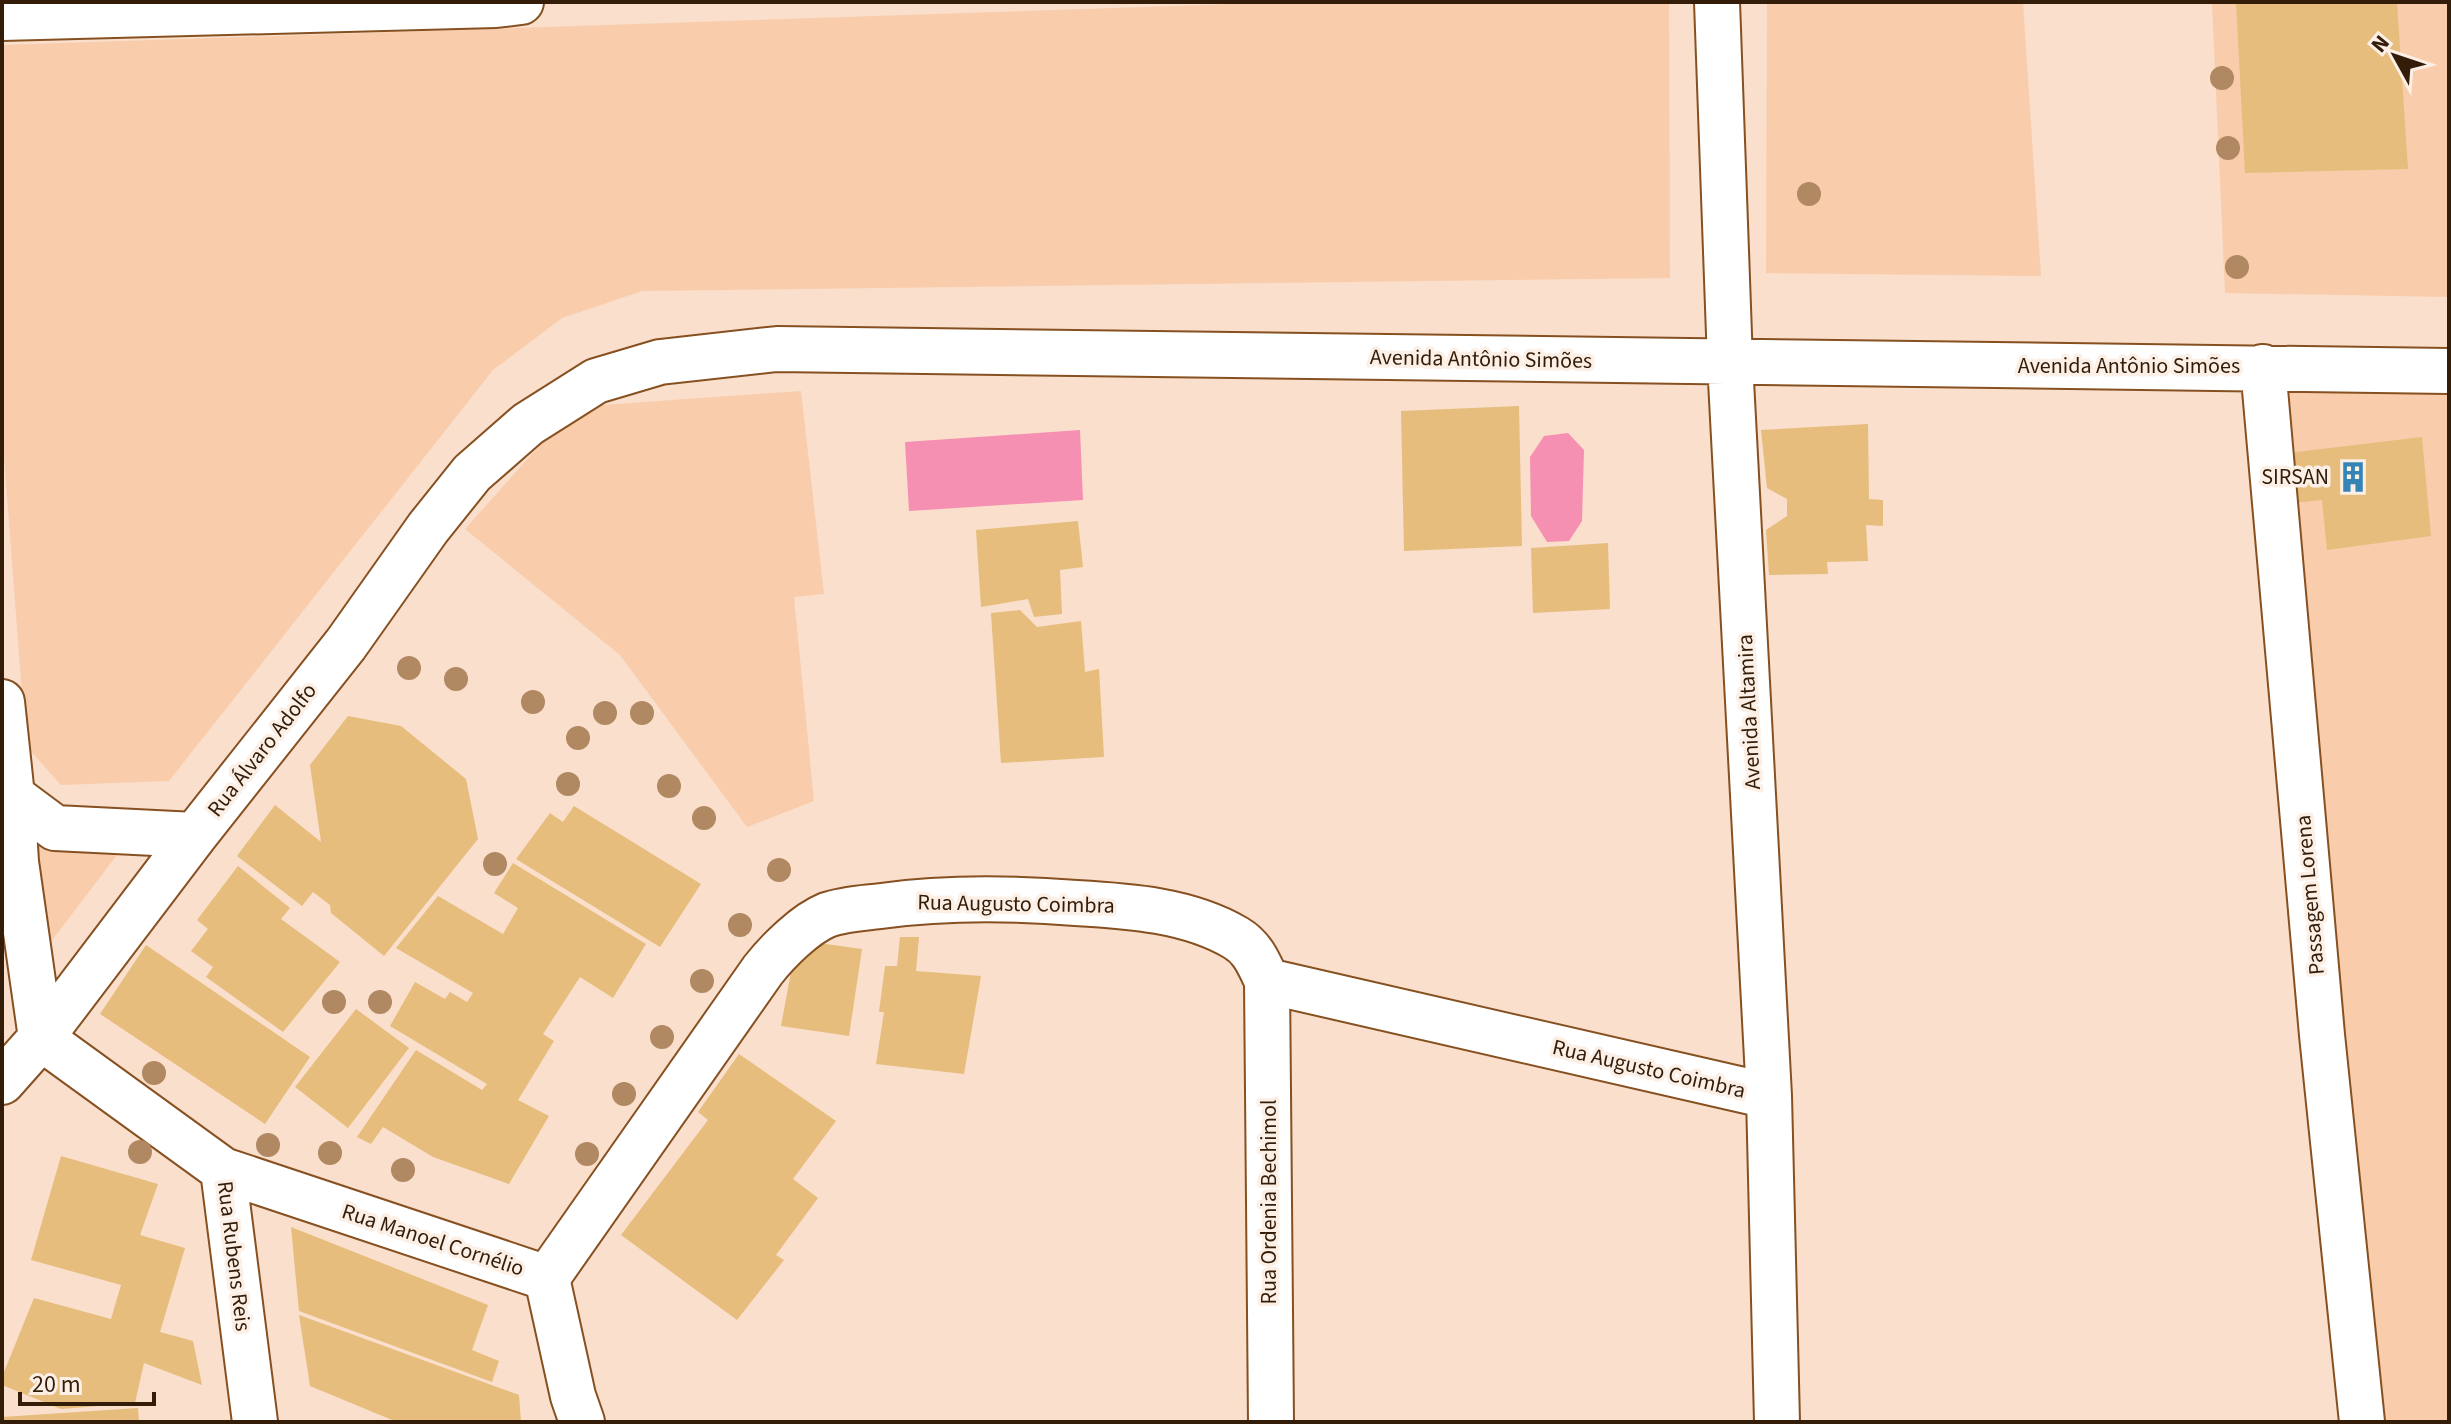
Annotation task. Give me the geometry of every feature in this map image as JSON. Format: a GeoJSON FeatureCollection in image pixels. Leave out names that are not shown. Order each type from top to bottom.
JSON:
{"type":"FeatureCollection","features":[{"type":"Feature","properties":{"kind":"street"},"geometry":{"type":"LineString","coordinates":[[2,18],[521,2]]}},
{"type":"Feature","properties":{"kind":"street","name":"Avenida Altamira"},"geometry":{"type":"LineString","coordinates":[[1717,2],[1730,362],[1769,1096],[1777,1422]]}},
{"type":"Feature","properties":{"kind":"street","name":"Avenida Antônio Simões"},"geometry":{"type":"LineString","coordinates":[[528,424],[596,381],[609,377],[660,362],[777,349],[2449,371]]}},
{"type":"Feature","properties":{"kind":"street","name":"Passagem Lorena"},"geometry":{"type":"LineString","coordinates":[[2263,367],[2322,1035],[2362,1422]]}},
{"type":"Feature","properties":{"kind":"street","name":"Rua Álvaro Adolfo"},"geometry":{"type":"LineString","coordinates":[[2,1082],[41,1038],[195,835],[346,644],[428,528],[472,473],[528,424]]}},
{"type":"Feature","properties":{"kind":"street"},"geometry":{"type":"LineString","coordinates":[[2,702],[9,862],[41,1038]]}},
{"type":"Feature","properties":{"kind":"street"},"geometry":{"type":"LineString","coordinates":[[7,796],[55,828],[195,835]]}},
{"type":"Feature","properties":{"kind":"street"},"geometry":{"type":"LineString","coordinates":[[9,862],[55,828]]}},
{"type":"Feature","properties":{"kind":"street","name":"Rua Augusto Coimbra"},"geometry":{"type":"LineString","coordinates":[[547,1278],[782,947],[826,916],[851,910],[917,901],[1034,900],[1127,906],[1178,916],[1237,938],[1255,954],[1267,981],[1769,1096]]}},
{"type":"Feature","properties":{"kind":"street","name":"Rua Ordenia Bechimol"},"geometry":{"type":"LineString","coordinates":[[1267,981],[1271,1422]]}},
{"type":"Feature","properties":{"kind":"street","name":"Rua Rubens Reis"},"geometry":{"type":"LineString","coordinates":[[41,1038],[223,1170],[255,1422]]}},
{"type":"Feature","properties":{"kind":"street","name":"Rua Manoel Cornélio"},"geometry":{"type":"LineString","coordinates":[[223,1170],[547,1278],[573,1396],[582,1422]]}},
{"type":"Feature","properties":{"kind":"shaded area"},"geometry":{"type":"Polygon","coordinates":[[[1297,2],[1669,2],[1670,278],[642,291],[562,318],[493,370],[169,781],[61,785],[26,746],[2,430],[2,45],[1297,2]]]}},
{"type":"Feature","properties":{"kind":"shaded area"},"geometry":{"type":"Polygon","coordinates":[[[1767,2],[2023,2],[2041,276],[1766,273],[1767,2]]]}},
{"type":"Feature","properties":{"kind":"shaded area"},"geometry":{"type":"Polygon","coordinates":[[[2212,2],[2449,2],[2449,297],[2225,293],[2212,2]]]}},
{"type":"Feature","properties":{"kind":"shaded area"},"geometry":{"type":"Polygon","coordinates":[[[2260,368],[2449,373],[2449,1422],[2371,1422],[2260,368]]]}},
{"type":"Feature","properties":{"kind":"shaded area"},"geometry":{"type":"Polygon","coordinates":[[[801,391],[824,594],[794,597],[814,801],[747,827],[620,655],[465,529],[574,407],[801,391]]]}},
{"type":"Feature","properties":{"kind":"shaded area"},"geometry":{"type":"Polygon","coordinates":[[[1080,430],[1083,500],[909,511],[905,442],[1080,430]]]}},
{"type":"Feature","properties":{"kind":"shaded area"},"geometry":{"type":"Polygon","coordinates":[[[1568,433],[1584,450],[1582,521],[1569,541],[1547,542],[1531,516],[1530,457],[1544,436],[1568,433]]]}},
{"type":"Feature","properties":{"kind":"shaded area"},"geometry":{"type":"Polygon","coordinates":[[[136,830],[37,960],[36,831],[136,830]]]}},
{"type":"Feature","properties":{"kind":"building"},"geometry":{"type":"Polygon","coordinates":[[[2236,2],[2397,2],[2408,169],[2245,173],[2236,2]]]}},
{"type":"Feature","properties":{"kind":"building"},"geometry":{"type":"Polygon","coordinates":[[[1519,406],[1522,546],[1404,551],[1401,411],[1519,406]]]}},
{"type":"Feature","properties":{"kind":"building"},"geometry":{"type":"Polygon","coordinates":[[[1868,424],[1869,499],[1883,500],[1883,526],[1866,525],[1868,561],[1827,562],[1828,574],[1769,575],[1766,530],[1787,516],[1787,499],[1767,488],[1761,430],[1868,424]]]}},
{"type":"Feature","properties":{"kind":"building","name":"SIRSAN"},"geometry":{"type":"Polygon","coordinates":[[[2422,437],[2431,536],[2327,550],[2322,500],[2283,504],[2279,454],[2422,437]]]}},
{"type":"Feature","properties":{"kind":"building"},"geometry":{"type":"Polygon","coordinates":[[[1078,521],[1083,567],[1060,570],[1062,614],[1034,617],[1028,599],[981,607],[976,530],[1078,521]]]}},
{"type":"Feature","properties":{"kind":"building"},"geometry":{"type":"Polygon","coordinates":[[[1608,543],[1610,609],[1533,613],[1531,548],[1608,543]]]}},
{"type":"Feature","properties":{"kind":"building"},"geometry":{"type":"Polygon","coordinates":[[[1020,610],[1037,627],[1081,621],[1085,672],[1099,669],[1104,757],[1001,763],[991,613],[1020,610]]]}},
{"type":"Feature","properties":{"kind":"building"},"geometry":{"type":"Polygon","coordinates":[[[348,716],[401,726],[466,779],[478,839],[384,956],[331,913],[330,905],[313,892],[302,906],[237,856],[275,805],[321,842],[310,765],[348,716]]]}},
{"type":"Feature","properties":{"kind":"building"},"geometry":{"type":"Polygon","coordinates":[[[574,806],[701,884],[660,947],[516,859],[550,813],[563,822],[574,806]]]}},
{"type":"Feature","properties":{"kind":"building"},"geometry":{"type":"Polygon","coordinates":[[[513,863],[646,944],[613,998],[580,977],[543,1034],[554,1041],[518,1100],[549,1116],[509,1184],[433,1157],[383,1127],[371,1144],[357,1137],[416,1050],[482,1090],[487,1084],[390,1026],[415,982],[445,999],[450,992],[467,1002],[473,993],[396,948],[438,896],[503,934],[518,908],[494,893],[513,863]]]}},
{"type":"Feature","properties":{"kind":"building"},"geometry":{"type":"Polygon","coordinates":[[[238,866],[290,908],[281,919],[340,962],[283,1032],[206,977],[213,967],[191,951],[208,929],[197,920],[238,866]]]}},
{"type":"Feature","properties":{"kind":"building"},"geometry":{"type":"Polygon","coordinates":[[[900,937],[919,937],[916,971],[981,976],[964,1074],[876,1064],[884,1012],[879,1012],[885,966],[897,966],[900,937]]]}},
{"type":"Feature","properties":{"kind":"building"},"geometry":{"type":"Polygon","coordinates":[[[797,940],[862,949],[849,1036],[781,1026],[797,940]]]}},
{"type":"Feature","properties":{"kind":"building"},"geometry":{"type":"Polygon","coordinates":[[[146,945],[310,1057],[265,1124],[100,1014],[146,945]]]}},
{"type":"Feature","properties":{"kind":"building"},"geometry":{"type":"Polygon","coordinates":[[[356,1009],[409,1048],[348,1128],[295,1087],[356,1009]]]}},
{"type":"Feature","properties":{"kind":"building"},"geometry":{"type":"Polygon","coordinates":[[[739,1054],[836,1121],[793,1179],[818,1198],[776,1255],[784,1260],[737,1320],[621,1235],[708,1120],[698,1112],[739,1054]]]}},
{"type":"Feature","properties":{"kind":"building"},"geometry":{"type":"Polygon","coordinates":[[[61,1156],[158,1184],[140,1235],[185,1248],[160,1332],[193,1341],[202,1385],[144,1363],[135,1403],[61,1409],[2,1385],[2,1377],[34,1298],[111,1319],[121,1285],[31,1260],[61,1156]]]}},
{"type":"Feature","properties":{"kind":"building"},"geometry":{"type":"Polygon","coordinates":[[[291,1227],[488,1305],[472,1350],[499,1361],[492,1382],[299,1311],[291,1227]]]}},
{"type":"Feature","properties":{"kind":"building"},"geometry":{"type":"Polygon","coordinates":[[[299,1315],[519,1395],[521,1422],[397,1422],[310,1386],[299,1315]]]}},
{"type":"Feature","properties":{"kind":"building"},"geometry":{"type":"Polygon","coordinates":[[[138,1408],[139,1422],[2,1422],[2,1417],[138,1408]]]}},
{"type":"Feature","properties":{"kind":"place","name":"SIRSAN"},"geometry":{"type":"Point","coordinates":[2353,477]}}]}
